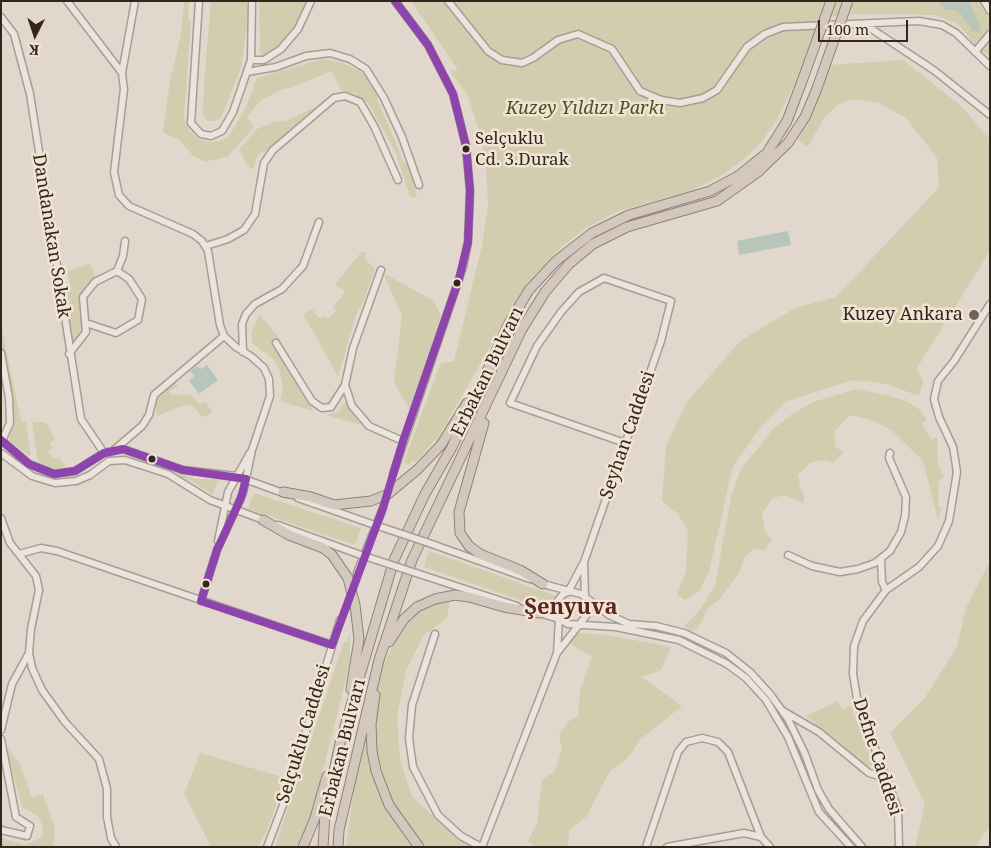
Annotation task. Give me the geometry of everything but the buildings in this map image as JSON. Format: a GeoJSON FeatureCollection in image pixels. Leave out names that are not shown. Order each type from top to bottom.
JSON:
{"type":"FeatureCollection","features":[{"type":"Feature","properties":{"kind":"highway","name":"Erbakan Bulvarı"},"geometry":{"type":"LineString","coordinates":[[323,847],[325,813],[340,743],[394,560],[425,494],[452,447],[509,323],[529,290],[556,261],[592,233],[629,215],[710,191],[738,176],[767,153],[787,121],[831,1]]}},
{"type":"Feature","properties":{"kind":"highway","name":"Erbakan Bulvarı"},"geometry":{"type":"LineString","coordinates":[[338,847],[339,830],[379,660],[412,560],[505,369],[522,329],[545,292],[569,264],[593,244],[626,227],[717,201],[758,172],[788,142],[805,117],[848,1]]}},
{"type":"Feature","properties":{"kind":"highway"},"geometry":{"type":"LineString","coordinates":[[283,492],[311,497],[334,505],[371,501],[388,494],[417,470],[441,445],[489,366]]}},
{"type":"Feature","properties":{"kind":"highway"},"geometry":{"type":"LineString","coordinates":[[505,369],[483,424],[467,479],[458,512],[460,533],[469,546],[480,554],[520,570],[542,584]]}},
{"type":"Feature","properties":{"kind":"highway"},"geometry":{"type":"LineString","coordinates":[[263,520],[289,535],[322,548],[332,555],[348,578],[355,605],[359,638],[340,743],[327,774],[315,818],[303,847]]}},
{"type":"Feature","properties":{"kind":"highway"},"geometry":{"type":"LineString","coordinates":[[419,847],[390,805],[374,760],[371,724],[379,660],[404,619],[417,606],[435,599],[455,595],[504,607],[540,613]]}},
{"type":"Feature","properties":{"kind":"street"},"geometry":{"type":"LineString","coordinates":[[67,1],[122,72]]}},
{"type":"Feature","properties":{"kind":"street"},"geometry":{"type":"LineString","coordinates":[[135,1],[122,72],[124,89],[114,172],[115,188],[129,206],[193,234],[206,246],[212,268],[220,324],[224,336],[264,368],[269,379],[270,396],[252,450],[243,493],[217,550],[201,601]]}},
{"type":"Feature","properties":{"kind":"street"},"geometry":{"type":"LineString","coordinates":[[199,1],[191,122],[201,134],[211,136],[222,131],[233,112],[251,60],[252,1]]}},
{"type":"Feature","properties":{"kind":"street"},"geometry":{"type":"LineString","coordinates":[[251,60],[264,60],[281,49],[298,29],[311,1]]}},
{"type":"Feature","properties":{"kind":"street"},"geometry":{"type":"LineString","coordinates":[[393,474],[463,267],[468,242],[470,191],[466,146],[453,94],[428,45],[395,1]]}},
{"type":"Feature","properties":{"kind":"street"},"geometry":{"type":"LineString","coordinates":[[448,1],[488,51],[502,60],[522,63],[534,58],[558,40],[578,34],[612,49],[640,91],[661,100],[680,103],[703,98],[717,90],[747,47],[765,34],[783,28],[919,22],[942,25],[956,33],[990,66]]}},
{"type":"Feature","properties":{"kind":"street"},"geometry":{"type":"LineString","coordinates":[[984,1],[990,12]]}},
{"type":"Feature","properties":{"kind":"street","name":"Dandanakan Sokak"},"geometry":{"type":"LineString","coordinates":[[1,17],[14,34],[30,94],[69,354],[81,418],[104,453]]}},
{"type":"Feature","properties":{"kind":"street"},"geometry":{"type":"LineString","coordinates":[[864,24],[935,71],[990,115]]}},
{"type":"Feature","properties":{"kind":"street"},"geometry":{"type":"LineString","coordinates":[[975,52],[990,34]]}},
{"type":"Feature","properties":{"kind":"street"},"geometry":{"type":"LineString","coordinates":[[247,72],[276,66],[306,56],[330,53],[350,59],[366,69],[384,98],[419,185]]}},
{"type":"Feature","properties":{"kind":"street"},"geometry":{"type":"LineString","coordinates":[[206,246],[228,239],[244,230],[255,214],[264,163],[273,150],[334,98],[345,96],[360,102],[374,126],[398,180]]}},
{"type":"Feature","properties":{"kind":"street"},"geometry":{"type":"LineString","coordinates":[[243,352],[242,324],[246,314],[255,304],[282,289],[303,266],[319,222]]}},
{"type":"Feature","properties":{"kind":"street"},"geometry":{"type":"LineString","coordinates":[[69,354],[86,332],[83,298],[95,282],[116,271],[125,250],[125,242]]}},
{"type":"Feature","properties":{"kind":"street"},"geometry":{"type":"LineString","coordinates":[[276,343],[312,401],[322,408],[331,407],[345,385],[352,348],[381,270]]}},
{"type":"Feature","properties":{"kind":"street"},"geometry":{"type":"LineString","coordinates":[[86,323],[116,333],[138,320],[142,299],[129,279],[116,271]]}},
{"type":"Feature","properties":{"kind":"street","name":"Seyhan Caddesi"},"geometry":{"type":"LineString","coordinates":[[584,562],[625,443],[671,307],[672,301],[604,278],[585,288],[567,305],[548,330],[510,403],[625,443]]}},
{"type":"Feature","properties":{"kind":"street","name":"Defne Caddesi"},"geometry":{"type":"LineString","coordinates":[[899,847],[898,809],[858,704],[852,674],[854,646],[863,620],[886,590],[919,566],[938,546],[949,521],[957,472],[953,447],[939,417],[934,399],[938,381],[954,361],[990,304]]}},
{"type":"Feature","properties":{"kind":"street"},"geometry":{"type":"LineString","coordinates":[[113,451],[142,426],[149,415],[154,395],[224,336]]}},
{"type":"Feature","properties":{"kind":"street"},"geometry":{"type":"LineString","coordinates":[[1,353],[10,398],[10,423],[2,440],[29,464],[54,474],[75,471],[104,453],[123,449],[183,470],[236,476],[542,584],[568,592],[577,592],[609,616],[629,624],[656,626],[684,633],[726,653],[750,672],[770,694],[805,754],[818,790],[829,809],[862,847]]}},
{"type":"Feature","properties":{"kind":"street"},"geometry":{"type":"LineString","coordinates":[[345,385],[352,406],[369,426],[403,441]]}},
{"type":"Feature","properties":{"kind":"street"},"geometry":{"type":"LineString","coordinates":[[217,550],[224,506],[236,476],[252,450]]}},
{"type":"Feature","properties":{"kind":"street"},"geometry":{"type":"LineString","coordinates":[[788,554],[812,566],[840,572],[858,569],[890,552],[901,532],[905,516],[906,497],[889,458],[890,452]]}},
{"type":"Feature","properties":{"kind":"street"},"geometry":{"type":"LineString","coordinates":[[1,453],[32,476],[55,483],[76,481],[90,476],[109,461],[117,459]]}},
{"type":"Feature","properties":{"kind":"street"},"geometry":{"type":"LineString","coordinates":[[104,453],[117,459],[168,474],[224,506],[358,554],[559,619],[568,624],[616,627],[679,640],[727,664],[746,678],[766,700],[788,737],[819,812],[851,847]]}},
{"type":"Feature","properties":{"kind":"street"},"geometry":{"type":"LineString","coordinates":[[357,573],[383,508]]}},
{"type":"Feature","properties":{"kind":"street"},"geometry":{"type":"LineString","coordinates":[[1,518],[10,542],[36,576],[39,590],[31,629],[29,653],[32,668],[42,690],[65,722],[99,759],[107,789],[107,817],[111,838],[116,847]]}},
{"type":"Feature","properties":{"kind":"street"},"geometry":{"type":"LineString","coordinates":[[20,554],[41,548],[57,551],[122,571],[201,601],[332,645]]}},
{"type":"Feature","properties":{"kind":"street"},"geometry":{"type":"LineString","coordinates":[[880,558],[882,582],[886,590]]}},
{"type":"Feature","properties":{"kind":"street"},"geometry":{"type":"LineString","coordinates":[[557,653],[559,619],[555,608],[556,603],[563,594],[568,592],[584,562]]}},
{"type":"Feature","properties":{"kind":"street"},"geometry":{"type":"LineString","coordinates":[[435,634],[412,704],[409,738],[413,767],[438,815],[461,836],[481,847],[557,653],[589,612],[585,597],[584,562]]}},
{"type":"Feature","properties":{"kind":"street","name":"Selçuklu Caddesi"},"geometry":{"type":"LineString","coordinates":[[267,847],[285,800],[340,620]]}},
{"type":"Feature","properties":{"kind":"street"},"geometry":{"type":"LineString","coordinates":[[1,730],[12,684],[29,653]]}},
{"type":"Feature","properties":{"kind":"street"},"geometry":{"type":"LineString","coordinates":[[781,710],[819,732],[869,773],[886,778]]}},
{"type":"Feature","properties":{"kind":"street"},"geometry":{"type":"LineString","coordinates":[[646,847],[678,752],[686,742],[702,738],[718,742],[728,752],[761,837],[770,847]]}},
{"type":"Feature","properties":{"kind":"street"},"geometry":{"type":"LineString","coordinates":[[1,739],[16,817],[30,826],[27,836],[1,830]]}},
{"type":"Feature","properties":{"kind":"street"},"geometry":{"type":"LineString","coordinates":[[667,847],[744,833],[761,837]]}},
{"type":"Feature","properties":{"kind":"green space"},"geometry":{"type":"Polygon","coordinates":[[[184,1],[189,1],[188,21],[191,22],[184,118],[190,131],[198,139],[209,142],[220,141],[229,136],[245,109],[257,78],[322,59],[341,62],[363,73],[380,95],[377,98],[404,163],[409,162],[417,197],[410,197],[396,153],[368,103],[354,93],[341,90],[332,71],[283,89],[260,101],[247,117],[254,128],[228,156],[205,162],[193,156],[180,140],[166,134],[163,131],[170,81],[181,34],[184,1]]]}},
{"type":"Feature","properties":{"kind":"green space"},"geometry":{"type":"Polygon","coordinates":[[[211,1],[247,1],[247,27],[241,67],[225,109],[220,119],[208,121],[203,116],[211,1]]]}},
{"type":"Feature","properties":{"kind":"green space"},"geometry":{"type":"Polygon","coordinates":[[[259,1],[306,1],[289,39],[275,52],[264,56],[260,54],[259,1]]]}},
{"type":"Feature","properties":{"kind":"green space","name":"Kuzey Yıldızı Parkı"},"geometry":{"type":"Polygon","coordinates":[[[411,1],[979,1],[990,20],[990,57],[976,46],[958,24],[936,15],[854,14],[822,18],[813,48],[776,121],[763,140],[743,160],[721,176],[690,191],[616,212],[586,228],[562,246],[526,284],[439,436],[415,462],[413,460],[408,465],[404,462],[440,364],[454,361],[482,245],[488,206],[486,168],[482,142],[468,96],[450,71],[458,70],[411,1]]]}},
{"type":"Feature","properties":{"kind":"green space"},"geometry":{"type":"Polygon","coordinates":[[[903,60],[960,105],[990,139],[990,251],[917,368],[923,381],[919,396],[886,384],[853,380],[787,401],[761,427],[733,466],[709,572],[700,590],[685,600],[677,595],[686,571],[688,531],[678,514],[662,501],[666,445],[687,402],[740,341],[795,308],[836,297],[939,187],[937,158],[906,118],[879,103],[852,99],[838,105],[825,116],[808,147],[798,140],[812,114],[829,65],[903,60]]]}},
{"type":"Feature","properties":{"kind":"green space"},"geometry":{"type":"Polygon","coordinates":[[[331,99],[268,151],[259,153],[252,170],[245,162],[239,149],[257,129],[275,122],[286,121],[331,99]]]}},
{"type":"Feature","properties":{"kind":"green space"},"geometry":{"type":"Polygon","coordinates":[[[362,251],[366,253],[365,259],[375,269],[361,308],[358,309],[338,376],[303,314],[312,309],[319,318],[325,316],[328,319],[336,311],[333,307],[345,292],[335,284],[362,251]]]}},
{"type":"Feature","properties":{"kind":"green space"},"geometry":{"type":"Polygon","coordinates":[[[90,264],[95,277],[81,297],[84,331],[77,342],[73,343],[64,287],[70,285],[68,271],[90,264]]]}},
{"type":"Feature","properties":{"kind":"green space"},"geometry":{"type":"Polygon","coordinates":[[[383,273],[434,301],[441,316],[411,411],[394,383],[402,315],[383,273]]]}},
{"type":"Feature","properties":{"kind":"green space"},"geometry":{"type":"Polygon","coordinates":[[[259,314],[281,340],[274,346],[305,398],[308,398],[313,411],[280,401],[283,388],[279,369],[272,358],[253,344],[251,333],[259,314]]]}},
{"type":"Feature","properties":{"kind":"green space"},"geometry":{"type":"Polygon","coordinates":[[[2,329],[21,421],[26,422],[31,457],[9,440],[15,421],[1,353],[2,329]]]}},
{"type":"Feature","properties":{"kind":"green space"},"geometry":{"type":"Polygon","coordinates":[[[175,382],[178,386],[169,392],[172,395],[191,394],[198,404],[205,401],[213,413],[202,417],[194,407],[188,405],[157,416],[155,405],[157,397],[175,382]]]}},
{"type":"Feature","properties":{"kind":"green space"},"geometry":{"type":"Polygon","coordinates":[[[856,389],[906,401],[920,410],[927,420],[922,424],[932,440],[937,437],[938,464],[944,478],[939,480],[938,506],[942,508],[938,520],[923,461],[891,430],[871,420],[850,415],[835,431],[835,447],[844,452],[833,463],[823,460],[810,463],[798,475],[804,496],[804,504],[785,495],[773,498],[762,513],[765,532],[772,539],[765,551],[754,549],[744,558],[739,573],[719,600],[708,608],[698,628],[690,632],[684,626],[699,611],[715,586],[731,497],[740,471],[772,430],[792,414],[813,402],[856,389]]]}},
{"type":"Feature","properties":{"kind":"green space"},"geometry":{"type":"Polygon","coordinates":[[[347,399],[353,414],[361,425],[326,415],[338,412],[347,399]]]}},
{"type":"Feature","properties":{"kind":"green space"},"geometry":{"type":"Polygon","coordinates":[[[32,422],[44,422],[49,427],[55,440],[50,443],[52,447],[48,451],[54,459],[59,457],[69,472],[57,471],[38,463],[32,422]]]}},
{"type":"Feature","properties":{"kind":"green space"},"geometry":{"type":"Polygon","coordinates":[[[140,460],[196,479],[218,479],[213,495],[195,483],[140,460]]]}},
{"type":"Feature","properties":{"kind":"green space"},"geometry":{"type":"Polygon","coordinates":[[[254,493],[361,528],[355,545],[248,509],[254,493]]]}},
{"type":"Feature","properties":{"kind":"green space"},"geometry":{"type":"Polygon","coordinates":[[[429,551],[559,597],[555,612],[424,567],[429,551]]]}},
{"type":"Feature","properties":{"kind":"green space"},"geometry":{"type":"Polygon","coordinates":[[[990,561],[990,826],[975,847],[915,847],[925,804],[890,733],[924,699],[957,647],[966,608],[990,561]]]}},
{"type":"Feature","properties":{"kind":"green space"},"geometry":{"type":"Polygon","coordinates":[[[450,600],[447,618],[423,636],[406,671],[397,716],[400,759],[412,796],[449,831],[475,847],[428,847],[414,834],[395,807],[376,764],[374,737],[379,675],[395,640],[410,617],[432,603],[450,600]]]}},
{"type":"Feature","properties":{"kind":"green space"},"geometry":{"type":"Polygon","coordinates":[[[350,633],[350,663],[312,814],[299,847],[275,847],[344,642],[347,642],[350,633]]]}},
{"type":"Feature","properties":{"kind":"green space"},"geometry":{"type":"Polygon","coordinates":[[[581,633],[607,635],[671,647],[661,670],[642,677],[682,706],[641,739],[627,759],[610,771],[586,817],[569,830],[568,847],[536,847],[528,841],[537,823],[542,780],[555,771],[562,749],[559,734],[569,721],[578,716],[580,691],[592,656],[580,651],[569,642],[572,637],[581,633]]]}},
{"type":"Feature","properties":{"kind":"green space"},"geometry":{"type":"Polygon","coordinates":[[[838,701],[842,710],[851,706],[873,765],[867,766],[806,716],[838,701]]]}},
{"type":"Feature","properties":{"kind":"green space"},"geometry":{"type":"Polygon","coordinates":[[[361,740],[366,740],[377,790],[388,812],[412,847],[346,847],[361,740]]]}},
{"type":"Feature","properties":{"kind":"green space"},"geometry":{"type":"Polygon","coordinates":[[[5,745],[20,764],[32,798],[43,794],[55,827],[53,847],[1,847],[1,838],[25,845],[42,837],[43,828],[39,817],[22,807],[5,745]]]}},
{"type":"Feature","properties":{"kind":"green space"},"geometry":{"type":"Polygon","coordinates":[[[200,753],[286,778],[267,830],[258,847],[211,847],[184,794],[200,753]]]}},
{"type":"Feature","properties":{"kind":"shaded area"},"geometry":{"type":"Polygon","coordinates":[[[937,1],[969,1],[981,30],[978,32],[973,31],[961,14],[955,10],[946,10],[937,1]]]}},
{"type":"Feature","properties":{"kind":"shaded area"},"geometry":{"type":"Polygon","coordinates":[[[788,231],[791,245],[739,255],[737,241],[788,231]]]}},
{"type":"Feature","properties":{"kind":"shaded area"},"geometry":{"type":"Polygon","coordinates":[[[207,365],[218,380],[199,394],[189,381],[194,376],[190,371],[197,366],[201,369],[207,365]]]}},
{"type":"Feature","properties":{"kind":"tunnel"},"geometry":{"type":"LineString","coordinates":[[383,508],[393,474]]}},
{"type":"Feature","properties":{"kind":"tunnel"},"geometry":{"type":"LineString","coordinates":[[340,620],[357,573]]}},
{"type":"Feature","properties":{"kind":"transit line"},"geometry":{"type":"LineString","coordinates":[[1,440],[29,464],[54,474],[75,471],[104,453],[123,449],[183,470],[246,479],[241,498],[217,550],[201,601],[332,645],[383,508],[403,441],[459,279],[468,242],[470,191],[466,146],[453,94],[428,45],[395,1]]}},
{"type":"Feature","properties":{"kind":"place","name":"Selçuklu Cd. 3.Durak"},"geometry":{"type":"Point","coordinates":[466,149]}},
{"type":"Feature","properties":{"kind":"place","name":"Kuzey Ankara"},"geometry":{"type":"Point","coordinates":[974,315]}},
{"type":"Feature","properties":{"kind":"district","name":"Şenyuva"},"geometry":{"type":"Point","coordinates":[571,608]}}]}
